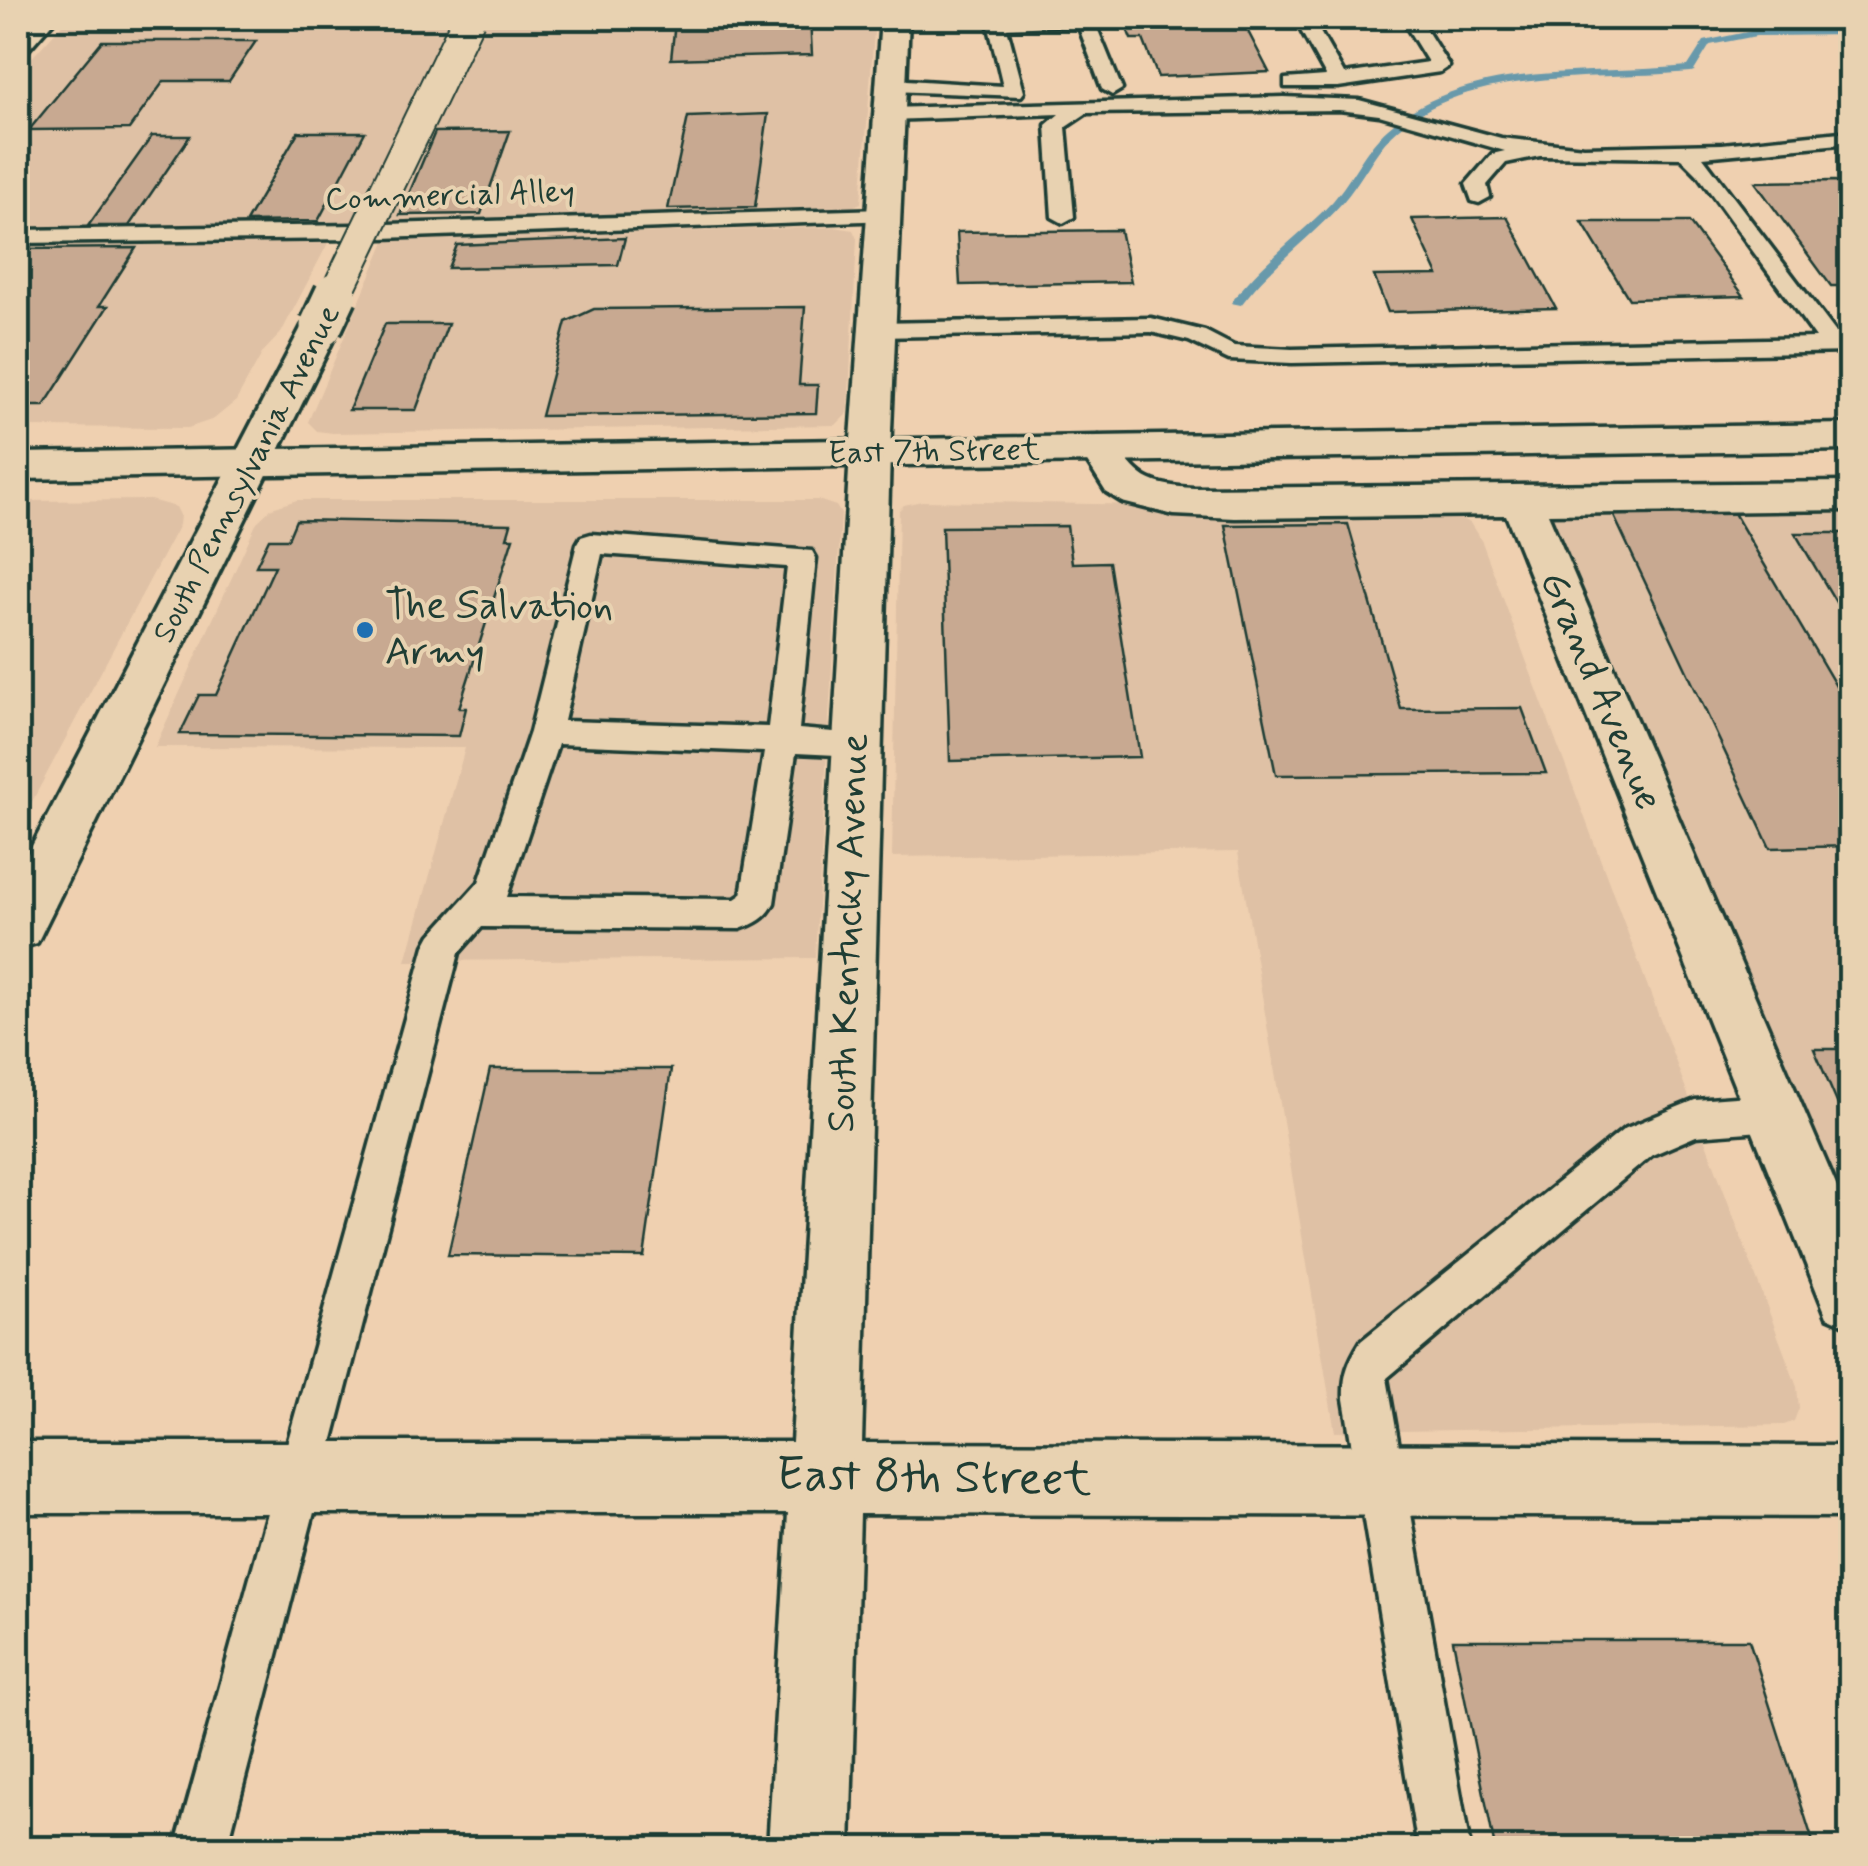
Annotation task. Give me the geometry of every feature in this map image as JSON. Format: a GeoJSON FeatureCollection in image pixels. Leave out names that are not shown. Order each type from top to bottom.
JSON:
{"type":"FeatureCollection","features":[{"type":"Feature","properties":{"kind":"street"},"geometry":{"type":"LineString","coordinates":[[18,44],[42,18]]}},
{"type":"Feature","properties":{"kind":"street","name":"South Pennsylvania Avenue"},"geometry":{"type":"LineString","coordinates":[[18,926],[252,465],[469,18]]}},
{"type":"Feature","properties":{"kind":"street","name":"South Kentucky Avenue"},"geometry":{"type":"LineString","coordinates":[[809,1848],[870,453],[895,18]]}},
{"type":"Feature","properties":{"kind":"street","name":"East 7th Street"},"geometry":{"type":"LineString","coordinates":[[18,466],[1850,437]]}},
{"type":"Feature","properties":{"kind":"street"},"geometry":{"type":"LineString","coordinates":[[1098,448],[1116,480],[1137,493],[1162,500],[1235,504],[1850,496]]}},
{"type":"Feature","properties":{"kind":"street","name":"Grand Avenue"},"geometry":{"type":"LineString","coordinates":[[1521,500],[1850,1294]]}},
{"type":"Feature","properties":{"kind":"street","name":"East 8th Street"},"geometry":{"type":"LineString","coordinates":[[18,1477],[826,1476],[1380,1483],[1850,1482]]}},
{"type":"Feature","properties":{"kind":"lane"},"geometry":{"type":"LineString","coordinates":[[1303,18],[1338,81]]}},
{"type":"Feature","properties":{"kind":"lane"},"geometry":{"type":"LineString","coordinates":[[890,100],[1338,81],[1440,66],[1410,18]]}},
{"type":"Feature","properties":{"kind":"lane"},"geometry":{"type":"LineString","coordinates":[[1014,92],[996,22],[1085,19],[1112,89]]}},
{"type":"Feature","properties":{"kind":"lane"},"geometry":{"type":"LineString","coordinates":[[890,100],[1083,107],[1344,104],[1498,144],[1548,151]]}},
{"type":"Feature","properties":{"kind":"lane"},"geometry":{"type":"LineString","coordinates":[[1062,217],[1056,126],[1083,107]]}},
{"type":"Feature","properties":{"kind":"lane"},"geometry":{"type":"LineString","coordinates":[[1479,197],[1476,184],[1499,158],[1548,151],[1683,149],[1850,136]]}},
{"type":"Feature","properties":{"kind":"lane"},"geometry":{"type":"LineString","coordinates":[[1683,149],[1704,170],[1842,345]]}},
{"type":"Feature","properties":{"kind":"lane","name":"Commercial Alley"},"geometry":{"type":"LineString","coordinates":[[18,237],[355,232],[884,215]]}},
{"type":"Feature","properties":{"kind":"lane"},"geometry":{"type":"LineString","coordinates":[[877,330],[1151,325],[1196,336],[1229,353],[1292,356],[1842,345]]}},
{"type":"Feature","properties":{"kind":"lane"},"geometry":{"type":"LineString","coordinates":[[201,1848],[304,1476],[443,946],[494,890],[546,732],[591,544],[802,558],[782,740],[758,903],[740,914],[474,912]]}},
{"type":"Feature","properties":{"kind":"lane"},"geometry":{"type":"LineString","coordinates":[[546,732],[857,744]]}},
{"type":"Feature","properties":{"kind":"lane"},"geometry":{"type":"LineString","coordinates":[[1444,1848],[1380,1483],[1365,1374],[1376,1356],[1638,1142],[1694,1118],[1775,1112]]}},
{"type":"Feature","properties":{"kind":"shaded area"},"geometry":{"type":"Polygon","coordinates":[[[68,18],[875,18],[861,203],[841,212],[18,231],[18,73],[68,18]]]}},
{"type":"Feature","properties":{"kind":"shaded area"},"geometry":{"type":"Polygon","coordinates":[[[1568,18],[1818,18],[1578,32],[1568,18]]]}},
{"type":"Feature","properties":{"kind":"shaded area"},"geometry":{"type":"Polygon","coordinates":[[[835,227],[853,230],[857,239],[848,413],[836,425],[333,433],[317,431],[308,422],[385,241],[835,227]]]}},
{"type":"Feature","properties":{"kind":"shaded area"},"geometry":{"type":"Polygon","coordinates":[[[328,243],[281,333],[263,352],[236,401],[214,419],[188,428],[18,427],[18,246],[328,243]]]}},
{"type":"Feature","properties":{"kind":"shaded area"},"geometry":{"type":"Polygon","coordinates":[[[150,500],[176,507],[179,525],[18,828],[18,501],[150,500]]]}},
{"type":"Feature","properties":{"kind":"shaded area"},"geometry":{"type":"Polygon","coordinates":[[[297,500],[818,500],[836,506],[841,514],[815,958],[406,961],[465,748],[155,747],[257,522],[272,508],[297,500]]]}},
{"type":"Feature","properties":{"kind":"shaded area"},"geometry":{"type":"Polygon","coordinates":[[[922,501],[1443,510],[1470,523],[1482,542],[1797,1387],[1799,1408],[1794,1421],[1784,1425],[1335,1432],[1238,852],[892,857],[899,510],[922,501]]]}},
{"type":"Feature","properties":{"kind":"shaded area"},"geometry":{"type":"Polygon","coordinates":[[[1850,507],[1850,1241],[1536,510],[1850,507]]]}},
{"type":"Feature","properties":{"kind":"building"},"geometry":{"type":"Polygon","coordinates":[[[810,18],[812,55],[671,59],[675,22],[810,18]]]}},
{"type":"Feature","properties":{"kind":"building"},"geometry":{"type":"Polygon","coordinates":[[[1135,18],[1241,18],[1269,72],[1158,77],[1143,39],[1131,39],[1124,21],[1136,21],[1135,18]]]}},
{"type":"Feature","properties":{"kind":"building"},"geometry":{"type":"Polygon","coordinates":[[[102,41],[256,41],[229,81],[164,81],[129,129],[29,130],[102,41]]]}},
{"type":"Feature","properties":{"kind":"building"},"geometry":{"type":"Polygon","coordinates":[[[768,114],[755,207],[668,209],[688,117],[768,114]]]}},
{"type":"Feature","properties":{"kind":"building"},"geometry":{"type":"Polygon","coordinates":[[[510,131],[481,214],[400,215],[435,132],[510,131]]]}},
{"type":"Feature","properties":{"kind":"building"},"geometry":{"type":"Polygon","coordinates":[[[298,132],[365,132],[318,221],[246,222],[298,132]]]}},
{"type":"Feature","properties":{"kind":"building"},"geometry":{"type":"Polygon","coordinates":[[[152,136],[190,136],[129,226],[88,226],[152,136]]]}},
{"type":"Feature","properties":{"kind":"building"},"geometry":{"type":"Polygon","coordinates":[[[1835,181],[1850,198],[1850,286],[1831,286],[1755,182],[1835,181]]]}},
{"type":"Feature","properties":{"kind":"building"},"geometry":{"type":"Polygon","coordinates":[[[1507,217],[1556,308],[1388,312],[1374,276],[1438,275],[1412,219],[1507,217]]]}},
{"type":"Feature","properties":{"kind":"building"},"geometry":{"type":"Polygon","coordinates":[[[1582,222],[1689,222],[1744,296],[1629,299],[1582,222]]]}},
{"type":"Feature","properties":{"kind":"building"},"geometry":{"type":"Polygon","coordinates":[[[1120,230],[1131,282],[960,285],[957,232],[1120,230]]]}},
{"type":"Feature","properties":{"kind":"building"},"geometry":{"type":"Polygon","coordinates":[[[625,238],[618,265],[448,268],[457,245],[625,238]]]}},
{"type":"Feature","properties":{"kind":"building"},"geometry":{"type":"Polygon","coordinates":[[[136,248],[99,306],[108,306],[44,406],[18,406],[18,249],[136,248]]]}},
{"type":"Feature","properties":{"kind":"building"},"geometry":{"type":"Polygon","coordinates":[[[805,307],[799,385],[818,385],[816,413],[541,416],[566,322],[594,309],[805,307]]]}},
{"type":"Feature","properties":{"kind":"building"},"geometry":{"type":"Polygon","coordinates":[[[385,324],[448,324],[416,410],[349,410],[385,324]]]}},
{"type":"Feature","properties":{"kind":"building"},"geometry":{"type":"Polygon","coordinates":[[[1734,513],[1850,710],[1850,846],[1770,848],[1613,514],[1734,513]]]}},
{"type":"Feature","properties":{"kind":"building","name":"The Salvation Army"},"geometry":{"type":"Polygon","coordinates":[[[296,520],[511,524],[507,538],[513,538],[459,708],[466,708],[459,736],[180,734],[199,695],[216,695],[275,566],[256,566],[269,539],[288,539],[296,520]]]}},
{"type":"Feature","properties":{"kind":"building"},"geometry":{"type":"Polygon","coordinates":[[[1348,524],[1401,709],[1522,708],[1546,773],[1276,775],[1225,525],[1348,524]]]}},
{"type":"Feature","properties":{"kind":"building"},"geometry":{"type":"Polygon","coordinates":[[[1067,526],[1072,563],[1109,562],[1140,757],[950,761],[942,527],[1067,526]]]}},
{"type":"Feature","properties":{"kind":"building"},"geometry":{"type":"Polygon","coordinates":[[[1795,533],[1850,533],[1850,626],[1795,533]]]}},
{"type":"Feature","properties":{"kind":"building"},"geometry":{"type":"Polygon","coordinates":[[[1814,1049],[1850,1049],[1850,1133],[1814,1049]]]}},
{"type":"Feature","properties":{"kind":"building"},"geometry":{"type":"Polygon","coordinates":[[[490,1069],[671,1069],[644,1257],[448,1255],[490,1069]]]}},
{"type":"Feature","properties":{"kind":"building"},"geometry":{"type":"Polygon","coordinates":[[[1453,1640],[1749,1640],[1815,1848],[1495,1848],[1453,1640]]]}},
{"type":"Feature","properties":{"kind":"waterway"},"geometry":{"type":"LineString","coordinates":[[1237,303],[1260,275],[1339,200],[1390,132],[1420,109],[1454,94],[1492,84],[1691,69],[1707,43],[1756,33],[1850,32]]}},
{"type":"Feature","properties":{"kind":"place","name":"The Salvation Army"},"geometry":{"type":"Point","coordinates":[365,630]}}]}
